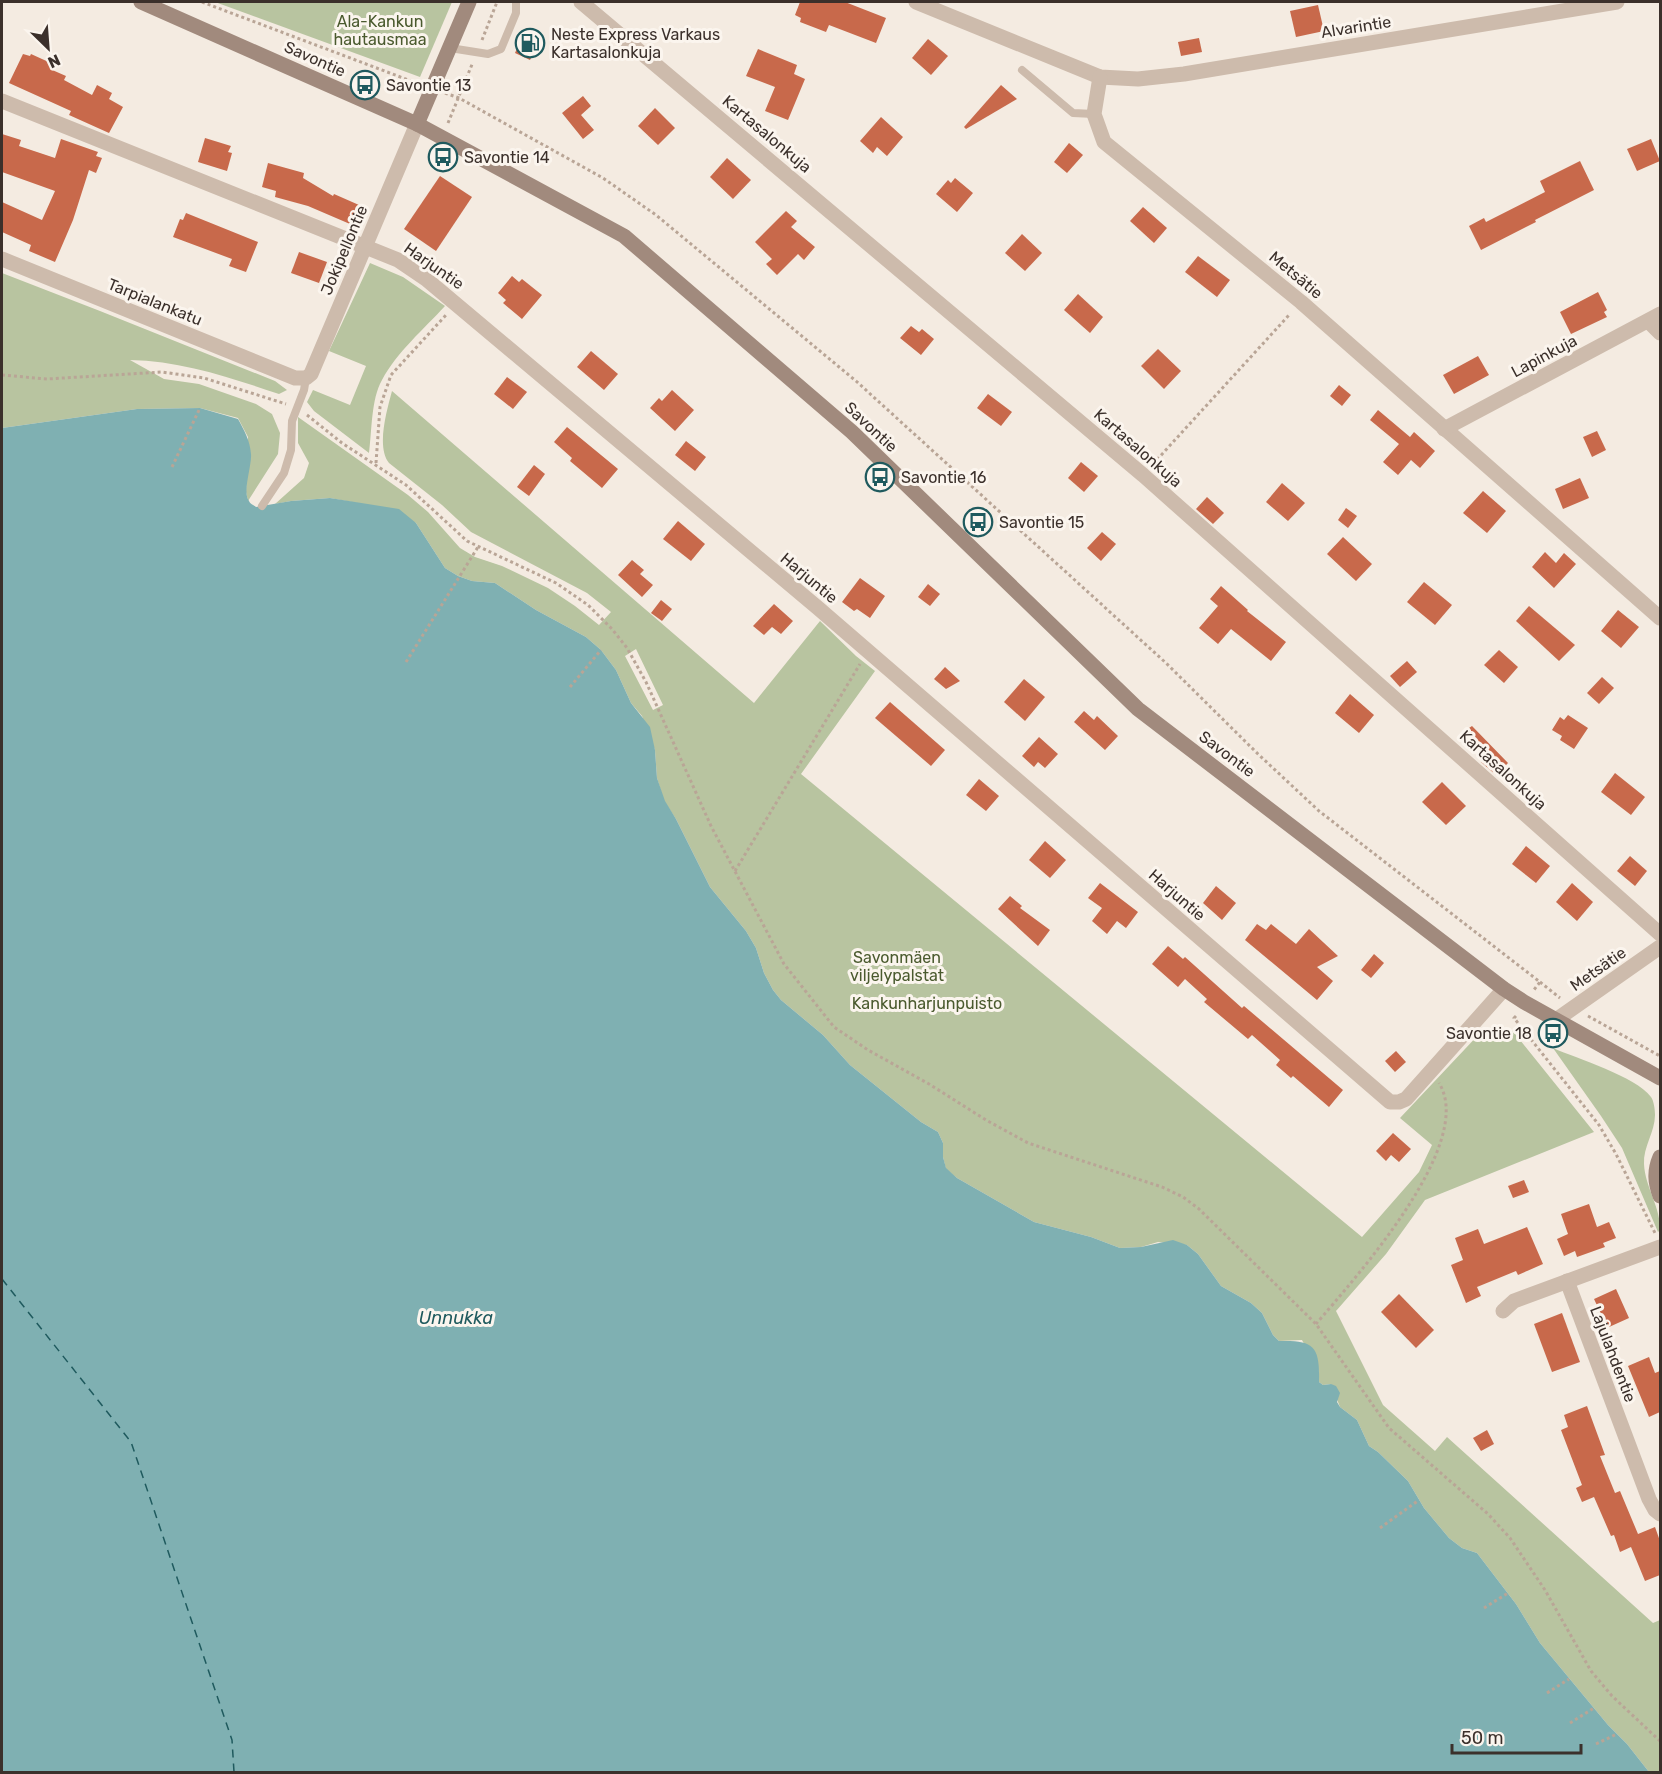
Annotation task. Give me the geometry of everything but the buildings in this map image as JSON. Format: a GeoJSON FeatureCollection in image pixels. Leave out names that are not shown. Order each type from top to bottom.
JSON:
{"type":"FeatureCollection","features":[{"type":"Feature","properties":{"kind":"street","name":"Savontie"},"geometry":{"type":"LineString","coordinates":[[141,2],[417,124],[624,236],[852,432],[1138,709],[1504,989],[1660,1078]]}},
{"type":"Feature","properties":{"kind":"street"},"geometry":{"type":"LineString","coordinates":[[417,124],[469,2]]}},
{"type":"Feature","properties":{"kind":"street","name":"Kartasalonkuja"},"geometry":{"type":"LineString","coordinates":[[581,2],[1143,475],[1660,934]]}},
{"type":"Feature","properties":{"kind":"street"},"geometry":{"type":"LineString","coordinates":[[916,2],[1100,77]]}},
{"type":"Feature","properties":{"kind":"street","name":"Alvarintie"},"geometry":{"type":"LineString","coordinates":[[1100,77],[1138,79],[1184,74],[1617,2]]}},
{"type":"Feature","properties":{"kind":"street","name":"Metsätie"},"geometry":{"type":"LineString","coordinates":[[1100,77],[1094,114],[1104,142],[1301,302],[1660,618]]}},
{"type":"Feature","properties":{"kind":"street","name":"Harjuntie"},"geometry":{"type":"LineString","coordinates":[[2,101],[398,260],[426,279],[867,652],[1390,1102],[1406,1099],[1504,989]]}},
{"type":"Feature","properties":{"kind":"street","name":"Jokipellontie"},"geometry":{"type":"LineString","coordinates":[[301,378],[311,374],[417,124]]}},
{"type":"Feature","properties":{"kind":"street","name":"Tarpialankatu"},"geometry":{"type":"LineString","coordinates":[[2,259],[301,378]]}},
{"type":"Feature","properties":{"kind":"street"},"geometry":{"type":"LineString","coordinates":[[1654,318],[1660,333]]}},
{"type":"Feature","properties":{"kind":"street","name":"Lapinkuja"},"geometry":{"type":"LineString","coordinates":[[1444,429],[1654,318]]}},
{"type":"Feature","properties":{"kind":"street","name":"Metsätie"},"geometry":{"type":"LineString","coordinates":[[1556,1020],[1660,947]]}},
{"type":"Feature","properties":{"kind":"street"},"geometry":{"type":"LineString","coordinates":[[1660,1158],[1655,1173],[1660,1196]]}},
{"type":"Feature","properties":{"kind":"street"},"geometry":{"type":"LineString","coordinates":[[1503,1311],[1514,1301],[1567,1281],[1658,1241]]}},
{"type":"Feature","properties":{"kind":"street","name":"Lajulahdentie"},"geometry":{"type":"LineString","coordinates":[[1567,1281],[1649,1499],[1660,1514]]}},
{"type":"Feature","properties":{"kind":"lane"},"geometry":{"type":"LineString","coordinates":[[450,48],[488,54],[501,49],[516,12],[516,2]]}},
{"type":"Feature","properties":{"kind":"lane"},"geometry":{"type":"LineString","coordinates":[[1022,70],[1073,113],[1094,114]]}},
{"type":"Feature","properties":{"kind":"lane"},"geometry":{"type":"LineString","coordinates":[[262,506],[284,472],[291,450],[292,421],[304,390],[301,378]]}},
{"type":"Feature","properties":{"kind":"path"},"geometry":{"type":"LineString","coordinates":[[202,2],[459,98],[603,178],[656,215],[864,389],[1166,663],[1319,811],[1573,1008],[1660,1056]]}},
{"type":"Feature","properties":{"kind":"path"},"geometry":{"type":"LineString","coordinates":[[441,139],[497,2]]}},
{"type":"Feature","properties":{"kind":"path"},"geometry":{"type":"LineString","coordinates":[[1143,475],[1301,302]]}},
{"type":"Feature","properties":{"kind":"path"},"geometry":{"type":"LineString","coordinates":[[376,463],[380,407],[391,375],[457,303]]}},
{"type":"Feature","properties":{"kind":"path"},"geometry":{"type":"LineString","coordinates":[[2,375],[47,379],[162,372],[204,378],[296,407],[342,443],[376,463],[406,485],[466,541],[556,583],[588,605],[627,648],[646,682],[711,826],[784,964],[834,1027],[868,1050],[1029,1143],[1162,1186],[1199,1209],[1316,1324],[1389,1428],[1488,1514],[1510,1538],[1545,1590],[1591,1671],[1612,1696],[1660,1741]]}},
{"type":"Feature","properties":{"kind":"path"},"geometry":{"type":"LineString","coordinates":[[172,467],[200,408]]}},
{"type":"Feature","properties":{"kind":"path"},"geometry":{"type":"LineString","coordinates":[[406,662],[478,547]]}},
{"type":"Feature","properties":{"kind":"path"},"geometry":{"type":"LineString","coordinates":[[570,687],[601,650]]}},
{"type":"Feature","properties":{"kind":"path"},"geometry":{"type":"LineString","coordinates":[[735,871],[867,652]]}},
{"type":"Feature","properties":{"kind":"path"},"geometry":{"type":"LineString","coordinates":[[1540,982],[1514,1018],[1599,1125],[1616,1154],[1658,1241]]}},
{"type":"Feature","properties":{"kind":"path"},"geometry":{"type":"LineString","coordinates":[[1316,1324],[1376,1252],[1410,1206],[1429,1169],[1444,1130],[1447,1104],[1444,1090],[1432,1071]]}},
{"type":"Feature","properties":{"kind":"path"},"geometry":{"type":"LineString","coordinates":[[1380,1528],[1419,1500]]}},
{"type":"Feature","properties":{"kind":"path"},"geometry":{"type":"LineString","coordinates":[[1484,1608],[1508,1593]]}},
{"type":"Feature","properties":{"kind":"path"},"geometry":{"type":"LineString","coordinates":[[1547,1693],[1569,1679]]}},
{"type":"Feature","properties":{"kind":"path"},"geometry":{"type":"LineString","coordinates":[[1570,1723],[1594,1708]]}},
{"type":"Feature","properties":{"kind":"path"},"geometry":{"type":"LineString","coordinates":[[1596,1744],[1617,1734]]}},
{"type":"Feature","properties":{"kind":"green space","name":"Ala-Kankun hautausmaa"},"geometry":{"type":"Polygon","coordinates":[[[215,2],[452,2],[420,77],[215,2]]]}},
{"type":"Feature","properties":{"kind":"green space"},"geometry":{"type":"Polygon","coordinates":[[[370,263],[403,277],[445,306],[403,350],[382,380],[374,406],[369,453],[314,411],[307,402],[313,390],[350,405],[366,366],[329,351],[370,263]]]}},
{"type":"Feature","properties":{"kind":"green space"},"geometry":{"type":"Polygon","coordinates":[[[2,273],[275,381],[287,390],[279,394],[187,367],[130,360],[164,379],[199,384],[256,404],[272,414],[280,433],[278,454],[248,501],[246,492],[248,437],[238,418],[200,408],[137,409],[2,428],[2,273]]]}},
{"type":"Feature","properties":{"kind":"green space","name":"Kankunharjunpuisto"},"geometry":{"type":"Polygon","coordinates":[[[392,391],[754,703],[820,621],[875,671],[801,774],[1362,1237],[1419,1172],[1432,1145],[1400,1118],[1481,1032],[1512,1030],[1594,1132],[1425,1200],[1386,1254],[1336,1311],[1383,1405],[1435,1451],[1447,1437],[1653,1623],[1660,1620],[1660,1772],[1649,1772],[1627,1744],[1608,1725],[1540,1643],[1516,1604],[1477,1553],[1462,1548],[1449,1538],[1424,1508],[1408,1481],[1369,1446],[1357,1420],[1340,1407],[1331,1384],[1323,1385],[1319,1382],[1319,1372],[1302,1340],[1279,1341],[1273,1335],[1262,1313],[1251,1303],[1221,1286],[1198,1254],[1187,1245],[1158,1242],[1141,1247],[1120,1248],[1091,1237],[1034,1222],[957,1178],[946,1169],[943,1143],[938,1132],[921,1122],[850,1065],[823,1035],[781,1000],[764,973],[756,948],[746,931],[710,887],[676,819],[664,801],[657,778],[655,750],[642,716],[631,703],[616,670],[601,650],[586,637],[536,610],[495,583],[472,581],[445,568],[416,523],[357,503],[330,498],[275,504],[304,478],[309,463],[298,443],[298,417],[408,495],[428,512],[460,548],[475,557],[502,566],[548,588],[599,625],[611,612],[587,593],[471,532],[442,505],[389,463],[383,448],[383,438],[392,391]],[[636,649],[625,656],[653,710],[663,705],[636,649]]]}},
{"type":"Feature","properties":{"kind":"green space"},"geometry":{"type":"Polygon","coordinates":[[[1553,1048],[1620,1075],[1643,1089],[1652,1099],[1655,1111],[1654,1121],[1644,1164],[1660,1222],[1658,1232],[1622,1148],[1553,1048]]]}},
{"type":"Feature","properties":{"kind":"water","name":"Unnukka"},"geometry":{"type":"Polygon","coordinates":[[[200,408],[238,419],[248,440],[251,454],[247,497],[256,507],[330,498],[399,509],[416,523],[445,568],[472,581],[495,583],[536,610],[586,637],[601,650],[616,670],[631,703],[650,727],[655,750],[657,778],[665,801],[710,887],[746,931],[756,948],[764,973],[781,1000],[823,1035],[850,1065],[921,1122],[938,1132],[943,1143],[946,1168],[957,1178],[1034,1222],[1091,1237],[1120,1248],[1141,1247],[1173,1240],[1187,1245],[1198,1254],[1221,1286],[1251,1303],[1262,1313],[1273,1335],[1279,1341],[1300,1342],[1312,1348],[1318,1360],[1319,1382],[1323,1385],[1336,1386],[1340,1393],[1337,1402],[1357,1420],[1369,1446],[1408,1481],[1424,1508],[1449,1538],[1462,1548],[1477,1553],[1516,1604],[1540,1643],[1649,1772],[2,1772],[2,428],[137,409],[200,408]]]}},
{"type":"Feature","properties":{"kind":"ferry route"},"geometry":{"type":"LineString","coordinates":[[2,1279],[131,1442],[232,1740],[234,1772]]}},
{"type":"Feature","properties":{"kind":"place","name":"Neste Express Varkaus Kartasalonkuja"},"geometry":{"type":"Point","coordinates":[530,43]}},
{"type":"Feature","properties":{"kind":"place","name":"Savontie 13"},"geometry":{"type":"Point","coordinates":[365,85]}},
{"type":"Feature","properties":{"kind":"place","name":"Savontie 14"},"geometry":{"type":"Point","coordinates":[443,157]}},
{"type":"Feature","properties":{"kind":"place","name":"Savontie 16"},"geometry":{"type":"Point","coordinates":[880,477]}},
{"type":"Feature","properties":{"kind":"place","name":"Savontie 15"},"geometry":{"type":"Point","coordinates":[978,522]}},
{"type":"Feature","properties":{"kind":"place","name":"Savontie 18"},"geometry":{"type":"Point","coordinates":[1553,1033]}},
{"type":"Feature","properties":{"kind":"park label","name":"Savonmäen viljelypalstat"},"geometry":{"type":"Point","coordinates":[897,966]}}]}
